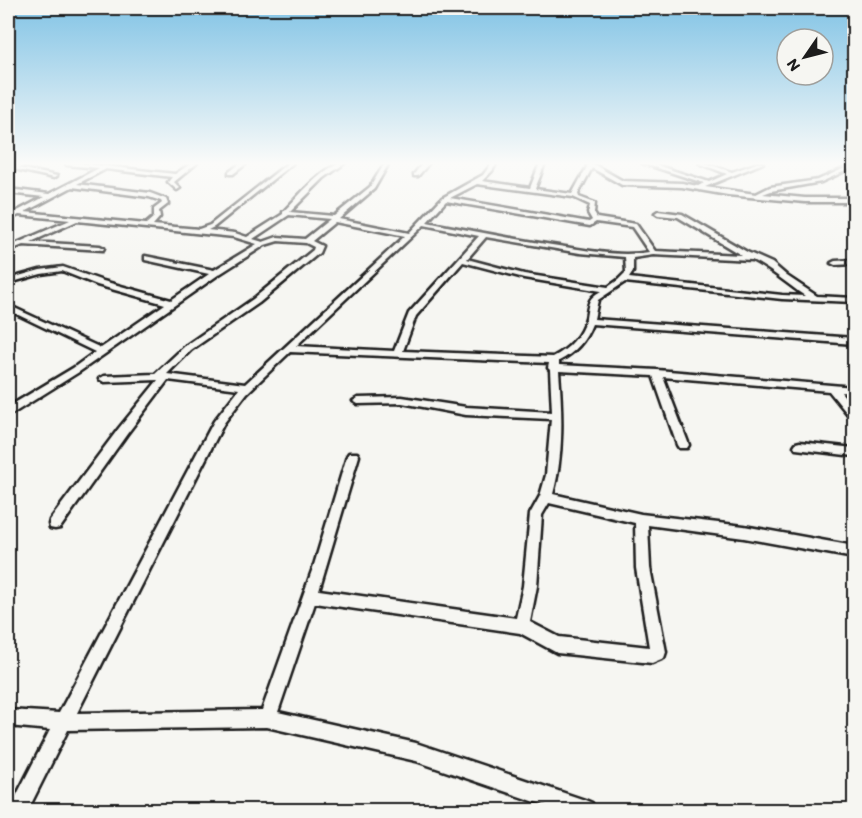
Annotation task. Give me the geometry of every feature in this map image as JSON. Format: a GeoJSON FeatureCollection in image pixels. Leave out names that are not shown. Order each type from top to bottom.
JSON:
{"type":"FeatureCollection","features":[{"type":"Feature","properties":{"kind":"street"},"geometry":{"type":"LineString","coordinates":[[8,218],[41,201]]}},
{"type":"Feature","properties":{"kind":"street"},"geometry":{"type":"LineString","coordinates":[[148,226],[157,218],[156,210],[165,204],[164,201]]}},
{"type":"Feature","properties":{"kind":"street"},"geometry":{"type":"LineString","coordinates":[[198,232],[212,226],[243,201]]}},
{"type":"Feature","properties":{"kind":"street"},"geometry":{"type":"LineString","coordinates":[[248,239],[286,214],[285,212],[298,201]]}},
{"type":"Feature","properties":{"kind":"street"},"geometry":{"type":"LineString","coordinates":[[307,241],[356,201]]}},
{"type":"Feature","properties":{"kind":"street"},"geometry":{"type":"LineString","coordinates":[[18,810],[219,421],[245,387],[290,349],[423,223],[442,201]]}},
{"type":"Feature","properties":{"kind":"street"},"geometry":{"type":"LineString","coordinates":[[456,201],[576,223],[590,224],[595,220],[634,225],[653,253]]}},
{"type":"Feature","properties":{"kind":"street"},"geometry":{"type":"LineString","coordinates":[[587,201],[593,204],[591,213],[595,220]]}},
{"type":"Feature","properties":{"kind":"street"},"geometry":{"type":"LineString","coordinates":[[19,213],[198,232],[248,239],[263,244]]}},
{"type":"Feature","properties":{"kind":"street"},"geometry":{"type":"LineString","coordinates":[[658,213],[680,215],[769,265],[784,278],[817,299]]}},
{"type":"Feature","properties":{"kind":"street"},"geometry":{"type":"LineString","coordinates":[[286,214],[335,219],[409,235]]}},
{"type":"Feature","properties":{"kind":"street"},"geometry":{"type":"LineString","coordinates":[[8,249],[77,219]]}},
{"type":"Feature","properties":{"kind":"street"},"geometry":{"type":"LineString","coordinates":[[423,223],[585,252],[629,257],[653,253],[754,258]]}},
{"type":"Feature","properties":{"kind":"street"},"geometry":{"type":"LineString","coordinates":[[398,353],[412,315],[485,234]]}},
{"type":"Feature","properties":{"kind":"street"},"geometry":{"type":"LineString","coordinates":[[8,411],[76,370],[100,351],[215,273],[263,244],[277,239],[307,241],[318,246],[316,251],[256,301],[188,348],[162,376],[56,524]]}},
{"type":"Feature","properties":{"kind":"street"},"geometry":{"type":"LineString","coordinates":[[21,243],[100,248]]}},
{"type":"Feature","properties":{"kind":"street"},"geometry":{"type":"LineString","coordinates":[[626,279],[631,269],[629,257]]}},
{"type":"Feature","properties":{"kind":"street"},"geometry":{"type":"LineString","coordinates":[[148,258],[215,273]]}},
{"type":"Feature","properties":{"kind":"street"},"geometry":{"type":"LineString","coordinates":[[463,260],[515,274],[606,289]]}},
{"type":"Feature","properties":{"kind":"street"},"geometry":{"type":"LineString","coordinates":[[835,263],[855,262]]}},
{"type":"Feature","properties":{"kind":"street"},"geometry":{"type":"LineString","coordinates":[[9,281],[40,272],[63,269],[100,283],[172,303]]}},
{"type":"Feature","properties":{"kind":"street"},"geometry":{"type":"LineString","coordinates":[[554,364],[576,346],[589,321],[592,302],[606,289],[626,279],[817,299],[855,300]]}},
{"type":"Feature","properties":{"kind":"street"},"geometry":{"type":"LineString","coordinates":[[8,307],[100,351]]}},
{"type":"Feature","properties":{"kind":"street"},"geometry":{"type":"LineString","coordinates":[[589,321],[855,341]]}},
{"type":"Feature","properties":{"kind":"street"},"geometry":{"type":"LineString","coordinates":[[290,349],[398,353],[554,364],[855,390]]}},
{"type":"Feature","properties":{"kind":"street"},"geometry":{"type":"LineString","coordinates":[[522,626],[530,586],[536,514],[546,497],[552,475],[556,416],[554,364]]}},
{"type":"Feature","properties":{"kind":"street"},"geometry":{"type":"LineString","coordinates":[[657,373],[683,445]]}},
{"type":"Feature","properties":{"kind":"street"},"geometry":{"type":"LineString","coordinates":[[104,379],[162,376],[245,387]]}},
{"type":"Feature","properties":{"kind":"street"},"geometry":{"type":"LineString","coordinates":[[832,388],[839,392],[855,414]]}},
{"type":"Feature","properties":{"kind":"street"},"geometry":{"type":"LineString","coordinates":[[358,401],[402,400],[466,411],[556,416]]}},
{"type":"Feature","properties":{"kind":"street"},"geometry":{"type":"LineString","coordinates":[[800,446],[855,452]]}},
{"type":"Feature","properties":{"kind":"street"},"geometry":{"type":"LineString","coordinates":[[267,718],[310,596],[353,456]]}},
{"type":"Feature","properties":{"kind":"street"},"geometry":{"type":"LineString","coordinates":[[546,497],[641,519],[744,532],[855,552]]}},
{"type":"Feature","properties":{"kind":"street"},"geometry":{"type":"LineString","coordinates":[[310,596],[522,626],[557,645],[652,655],[658,652],[645,579],[641,519]]}},
{"type":"Feature","properties":{"kind":"street"},"geometry":{"type":"LineString","coordinates":[[8,718],[62,722],[267,718],[416,752],[585,810]]}}]}
